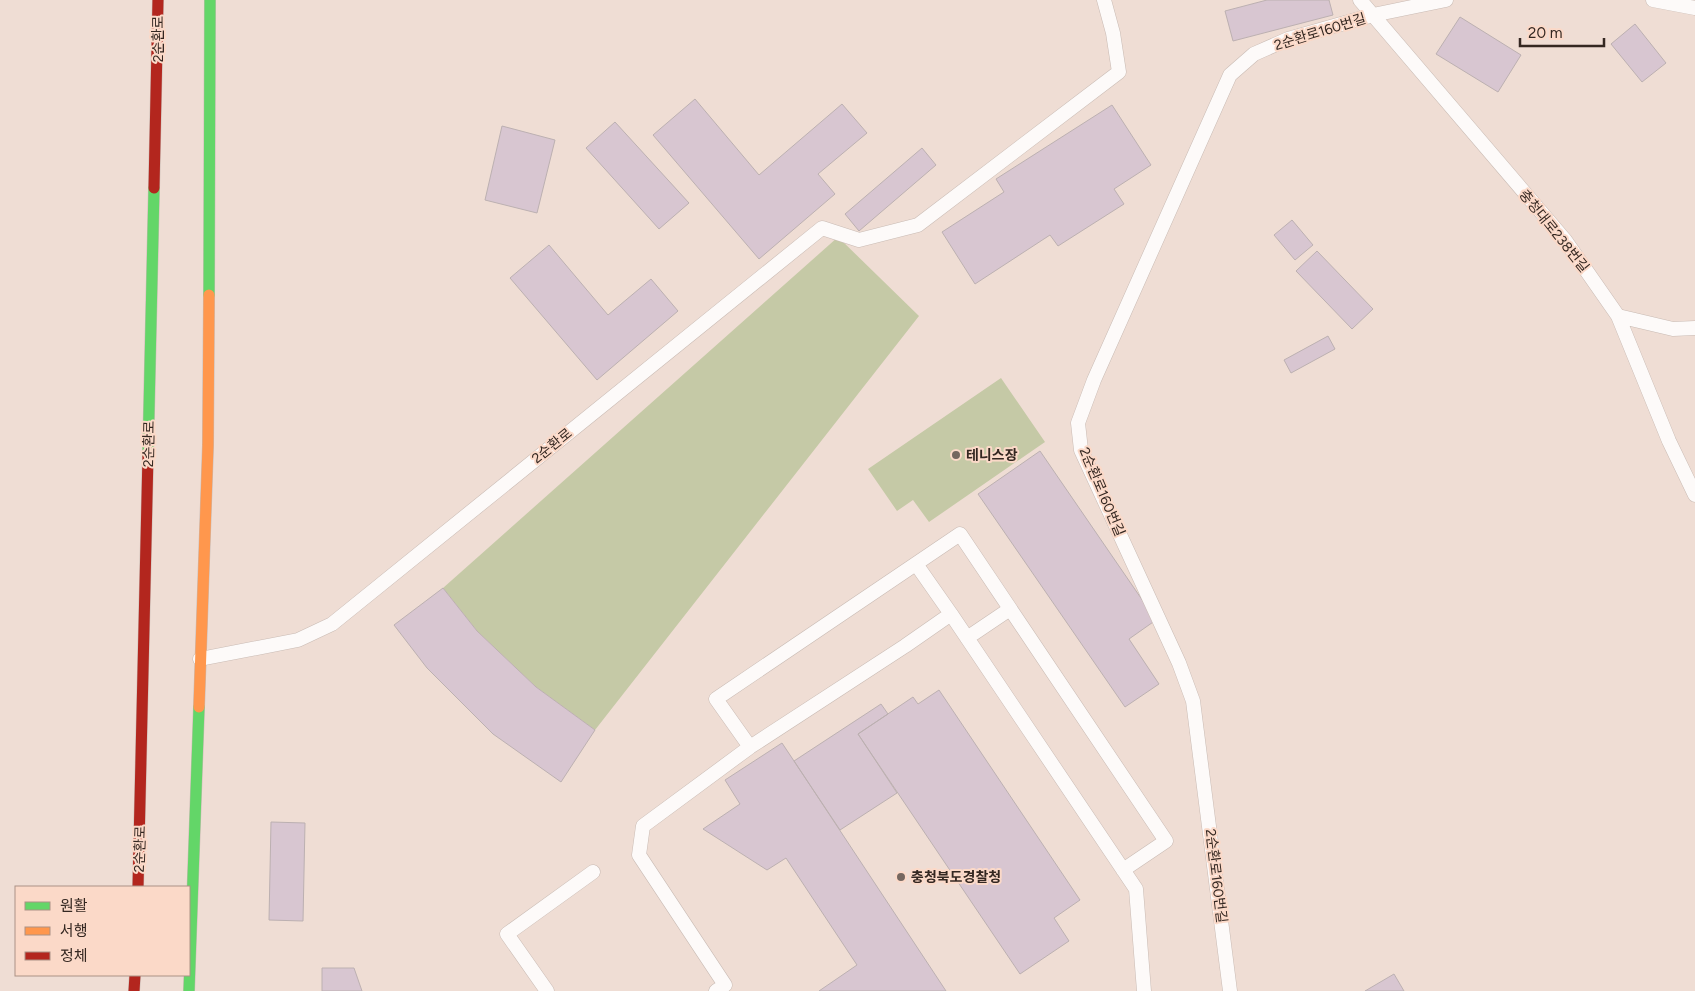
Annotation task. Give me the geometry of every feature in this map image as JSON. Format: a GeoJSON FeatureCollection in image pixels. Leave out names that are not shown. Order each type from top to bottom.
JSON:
{"type":"FeatureCollection","features":[{"type":"Feature","properties":{"kind":"street","name":"2순환로"},"geometry":{"type":"LineString","coordinates":[[138,886],[158,0]]}},
{"type":"Feature","properties":{"kind":"street"},"geometry":{"type":"LineString","coordinates":[[190,961],[208,446],[210,0]]}},
{"type":"Feature","properties":{"kind":"street"},"geometry":{"type":"LineString","coordinates":[[146,9],[157,74]]}},
{"type":"Feature","properties":{"kind":"street"},"geometry":{"type":"LineString","coordinates":[[134,991],[135,976]]}},
{"type":"Feature","properties":{"kind":"street"},"geometry":{"type":"LineString","coordinates":[[189,976],[189,991]]}},
{"type":"Feature","properties":{"kind":"lane","name":"2순환로"},"geometry":{"type":"LineString","coordinates":[[200,659],[298,640],[332,624],[822,228],[859,240],[918,225],[1119,72],[1113,34],[1104,0]]}},
{"type":"Feature","properties":{"kind":"lane","name":"충청대로238번길"},"geometry":{"type":"LineString","coordinates":[[1360,0],[1565,240],[1618,316],[1669,441],[1695,495]]}},
{"type":"Feature","properties":{"kind":"lane","name":"2순환로160번길"},"geometry":{"type":"LineString","coordinates":[[1230,991],[1193,701],[1179,663],[1081,450],[1078,423],[1094,380],[1230,75],[1254,54],[1288,39],[1373,15],[1446,0]]}},
{"type":"Feature","properties":{"kind":"lane"},"geometry":{"type":"LineString","coordinates":[[1653,0],[1695,8]]}},
{"type":"Feature","properties":{"kind":"lane"},"geometry":{"type":"LineString","coordinates":[[1618,316],[1673,330],[1695,328]]}},
{"type":"Feature","properties":{"kind":"lane"},"geometry":{"type":"LineString","coordinates":[[750,747],[716,699],[960,534],[1166,841],[1122,870]]}},
{"type":"Feature","properties":{"kind":"lane"},"geometry":{"type":"LineString","coordinates":[[916,564],[1136,890],[1144,991]]}},
{"type":"Feature","properties":{"kind":"lane"},"geometry":{"type":"LineString","coordinates":[[967,638],[1010,608]]}},
{"type":"Feature","properties":{"kind":"lane"},"geometry":{"type":"LineString","coordinates":[[723,989],[639,855],[643,826],[750,747],[951,614]]}},
{"type":"Feature","properties":{"kind":"lane"},"geometry":{"type":"LineString","coordinates":[[546,991],[507,934],[592,872]]}},
{"type":"Feature","properties":{"kind":"green space"},"geometry":{"type":"Polygon","coordinates":[[[838,237],[919,316],[595,730],[536,687],[477,631],[443,588],[838,237]]]}},
{"type":"Feature","properties":{"kind":"green space","name":"테니스장"},"geometry":{"type":"Polygon","coordinates":[[[1001,378],[1045,442],[929,522],[913,500],[897,511],[868,469],[1001,378]]]}},
{"type":"Feature","properties":{"kind":"building"},"geometry":{"type":"Polygon","coordinates":[[[1267,0],[1329,0],[1333,15],[1233,41],[1225,11],[1267,0]]]}},
{"type":"Feature","properties":{"kind":"building"},"geometry":{"type":"Polygon","coordinates":[[[1460,17],[1521,55],[1498,92],[1436,54],[1460,17]]]}},
{"type":"Feature","properties":{"kind":"building"},"geometry":{"type":"Polygon","coordinates":[[[1635,24],[1666,63],[1642,82],[1611,44],[1635,24]]]}},
{"type":"Feature","properties":{"kind":"building"},"geometry":{"type":"Polygon","coordinates":[[[695,99],[759,175],[842,104],[867,133],[818,174],[835,194],[759,259],[653,135],[695,99]]]}},
{"type":"Feature","properties":{"kind":"building"},"geometry":{"type":"Polygon","coordinates":[[[1112,105],[1151,165],[1114,189],[1124,204],[1058,246],[1050,235],[975,284],[942,232],[1004,192],[996,179],[1112,105]]]}},
{"type":"Feature","properties":{"kind":"building"},"geometry":{"type":"Polygon","coordinates":[[[615,122],[689,203],[659,229],[586,148],[615,122]]]}},
{"type":"Feature","properties":{"kind":"building"},"geometry":{"type":"Polygon","coordinates":[[[502,126],[555,140],[537,213],[485,200],[502,126]]]}},
{"type":"Feature","properties":{"kind":"building"},"geometry":{"type":"Polygon","coordinates":[[[922,148],[936,165],[859,231],[845,214],[922,148]]]}},
{"type":"Feature","properties":{"kind":"building"},"geometry":{"type":"Polygon","coordinates":[[[1292,220],[1313,245],[1295,260],[1274,235],[1292,220]]]}},
{"type":"Feature","properties":{"kind":"building"},"geometry":{"type":"Polygon","coordinates":[[[549,245],[608,315],[651,279],[678,311],[597,380],[510,278],[549,245]]]}},
{"type":"Feature","properties":{"kind":"building"},"geometry":{"type":"Polygon","coordinates":[[[1317,251],[1373,309],[1352,329],[1296,271],[1317,251]]]}},
{"type":"Feature","properties":{"kind":"building"},"geometry":{"type":"Polygon","coordinates":[[[1328,336],[1335,349],[1291,373],[1284,360],[1328,336]]]}},
{"type":"Feature","properties":{"kind":"building"},"geometry":{"type":"Polygon","coordinates":[[[1040,451],[1156,620],[1129,639],[1159,684],[1125,707],[978,494],[1040,451]]]}},
{"type":"Feature","properties":{"kind":"building"},"geometry":{"type":"Polygon","coordinates":[[[443,588],[477,631],[536,687],[595,730],[561,782],[493,734],[427,668],[394,625],[443,588]]]}},
{"type":"Feature","properties":{"kind":"building"},"geometry":{"type":"Polygon","coordinates":[[[939,690],[1080,900],[1054,918],[1069,941],[1020,974],[858,734],[913,697],[918,704],[939,690]]]}},
{"type":"Feature","properties":{"kind":"building"},"geometry":{"type":"Polygon","coordinates":[[[881,704],[888,714],[858,734],[897,793],[840,830],[794,761],[881,704]]]}},
{"type":"Feature","properties":{"kind":"building"},"geometry":{"type":"Polygon","coordinates":[[[782,743],[946,991],[819,991],[857,965],[786,858],[767,870],[703,829],[740,804],[725,780],[782,743]]]}},
{"type":"Feature","properties":{"kind":"building"},"geometry":{"type":"Polygon","coordinates":[[[271,822],[305,823],[303,921],[269,920],[271,822]]]}},
{"type":"Feature","properties":{"kind":"building"},"geometry":{"type":"Polygon","coordinates":[[[322,968],[354,968],[362,991],[322,991],[322,968]]]}},
{"type":"Feature","properties":{"kind":"building"},"geometry":{"type":"Polygon","coordinates":[[[1394,974],[1404,991],[1365,991],[1394,974]]]}},
{"type":"Feature","properties":{"kind":"traffic: fast"},"geometry":{"type":"LineString","coordinates":[[209,295],[210,0]]}},
{"type":"Feature","properties":{"kind":"traffic: fast"},"geometry":{"type":"LineString","coordinates":[[148,455],[154,188]]}},
{"type":"Feature","properties":{"kind":"traffic: fast"},"geometry":{"type":"LineString","coordinates":[[190,963],[199,707]]}},
{"type":"Feature","properties":{"kind":"traffic: fast"},"geometry":{"type":"LineString","coordinates":[[189,991],[190,976]]}},
{"type":"Feature","properties":{"kind":"traffic: slow"},"geometry":{"type":"LineString","coordinates":[[199,707],[208,445],[209,295]]}},
{"type":"Feature","properties":{"kind":"traffic: jam"},"geometry":{"type":"LineString","coordinates":[[154,188],[158,0]]}},
{"type":"Feature","properties":{"kind":"traffic: jam"},"geometry":{"type":"LineString","coordinates":[[138,886],[148,455]]}},
{"type":"Feature","properties":{"kind":"traffic: jam"},"geometry":{"type":"LineString","coordinates":[[134,991],[135,976]]}},
{"type":"Feature","properties":{"kind":"place","name":"테니스장"},"geometry":{"type":"Point","coordinates":[956,455]}},
{"type":"Feature","properties":{"kind":"place","name":"충청북도경찰청"},"geometry":{"type":"Point","coordinates":[901,877]}}]}
